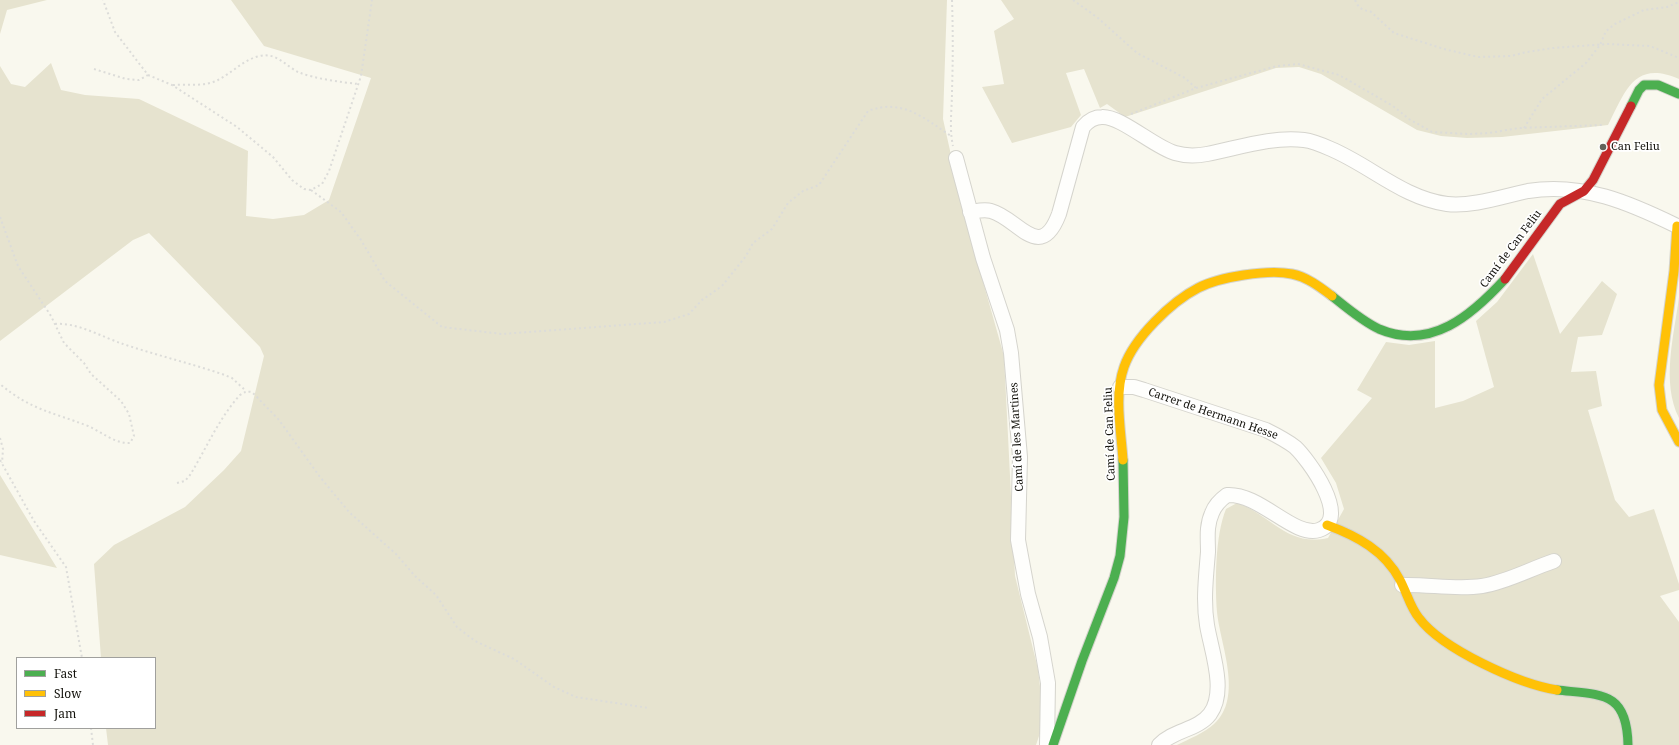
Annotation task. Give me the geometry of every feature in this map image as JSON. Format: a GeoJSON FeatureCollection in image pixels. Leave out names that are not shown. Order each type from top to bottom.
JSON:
{"type":"FeatureCollection","features":[{"type":"Feature","properties":{"kind":"street","name":"Camí de Can Feliu"},"geometry":{"type":"LineString","coordinates":[[1053,745],[1114,577],[1122,546],[1125,503],[1120,387],[1123,368],[1128,355],[1157,321],[1173,307],[1201,287],[1254,273],[1281,273],[1303,277],[1360,319],[1383,331],[1399,335],[1419,336],[1431,334],[1464,318],[1480,306],[1506,278],[1560,204],[1572,196],[1584,191],[1593,180],[1639,90],[1644,85],[1658,85],[1679,94]]}},
{"type":"Feature","properties":{"kind":"street"},"geometry":{"type":"LineString","coordinates":[[970,212],[982,210],[991,211],[999,214],[1026,234],[1039,237],[1046,234],[1056,223],[1083,126],[1088,121],[1101,116],[1116,121],[1163,148],[1174,153],[1186,155],[1202,155],[1272,141],[1304,140],[1342,154],[1408,193],[1447,204],[1462,204],[1531,191],[1554,189],[1584,191],[1634,205],[1678,226],[1660,385],[1662,410],[1679,442]]}},
{"type":"Feature","properties":{"kind":"street","name":"Camí de les Martines"},"geometry":{"type":"LineString","coordinates":[[956,158],[970,212],[1007,330],[1011,353],[1020,457],[1018,540],[1028,594],[1040,637],[1048,684],[1046,745]]}},
{"type":"Feature","properties":{"kind":"street","name":"Carrer de Hermann Hesse"},"geometry":{"type":"LineString","coordinates":[[1120,387],[1134,387],[1161,395],[1266,430],[1281,437],[1294,446],[1314,468],[1328,497],[1331,509],[1327,524]]}},
{"type":"Feature","properties":{"kind":"street"},"geometry":{"type":"LineString","coordinates":[[1159,745],[1165,739],[1203,720],[1210,714],[1217,697],[1217,670],[1207,625],[1205,589],[1208,524],[1216,506],[1227,495],[1241,495],[1307,531],[1321,530],[1327,524],[1372,546],[1389,563],[1402,585],[1412,608],[1429,630],[1497,670],[1519,680],[1540,687],[1589,692],[1607,698],[1620,709],[1625,718],[1629,734],[1628,745]]}},
{"type":"Feature","properties":{"kind":"street"},"geometry":{"type":"LineString","coordinates":[[1402,585],[1456,588],[1482,586],[1554,561]]}},
{"type":"Feature","properties":{"kind":"path"},"geometry":{"type":"LineString","coordinates":[[103,0],[115,32],[148,75],[172,84],[238,128],[273,157],[292,180],[304,188],[311,190],[342,212],[361,240],[385,281],[442,327],[502,334],[664,322],[689,314],[702,300],[722,286],[742,262],[753,243],[772,229],[788,203],[803,191],[819,185],[868,111],[882,106],[913,110],[950,136]]}},
{"type":"Feature","properties":{"kind":"path"},"geometry":{"type":"LineString","coordinates":[[311,190],[322,184],[329,171],[358,84],[372,0]]}},
{"type":"Feature","properties":{"kind":"path"},"geometry":{"type":"LineString","coordinates":[[952,0],[954,42],[950,136],[956,158]]}},
{"type":"Feature","properties":{"kind":"path"},"geometry":{"type":"LineString","coordinates":[[1073,0],[1098,18],[1138,53],[1185,78],[1196,88]]}},
{"type":"Feature","properties":{"kind":"path"},"geometry":{"type":"LineString","coordinates":[[1354,0],[1358,7],[1365,11],[1370,10],[1394,33],[1478,57],[1511,56],[1554,48],[1600,45],[1650,46],[1679,58]]}},
{"type":"Feature","properties":{"kind":"path"},"geometry":{"type":"LineString","coordinates":[[1524,128],[1542,100],[1559,84],[1586,63],[1600,45],[1606,31],[1615,24],[1644,10],[1667,7],[1679,2]]}},
{"type":"Feature","properties":{"kind":"path"},"geometry":{"type":"LineString","coordinates":[[172,84],[204,84],[218,80],[239,65],[260,56],[271,56],[283,61],[298,72],[358,84]]}},
{"type":"Feature","properties":{"kind":"path"},"geometry":{"type":"LineString","coordinates":[[1116,121],[1196,88],[1277,66],[1298,64],[1338,75],[1393,106],[1410,119],[1432,132],[1468,134],[1489,133],[1524,128],[1576,125],[1621,125]]}},
{"type":"Feature","properties":{"kind":"path"},"geometry":{"type":"LineString","coordinates":[[94,69],[126,80],[139,80],[148,75]]}},
{"type":"Feature","properties":{"kind":"path"},"geometry":{"type":"LineString","coordinates":[[0,217],[18,266],[55,324],[64,343],[84,363],[91,374],[121,401],[129,414],[134,436],[130,443],[123,444],[88,426],[40,410],[13,395],[0,384]]}},
{"type":"Feature","properties":{"kind":"path"},"geometry":{"type":"LineString","coordinates":[[55,324],[80,329],[122,344],[232,378],[246,391],[252,392],[279,420],[320,478],[349,512],[396,554],[415,576],[436,594],[457,627],[475,641],[514,659],[554,687],[576,696],[649,708]]}},
{"type":"Feature","properties":{"kind":"path"},"geometry":{"type":"LineString","coordinates":[[177,483],[185,480],[190,475],[220,423],[241,395],[246,391]]}},
{"type":"Feature","properties":{"kind":"path"},"geometry":{"type":"LineString","coordinates":[[0,438],[3,449],[2,464]]}},
{"type":"Feature","properties":{"kind":"path"},"geometry":{"type":"LineString","coordinates":[[0,460],[34,521],[66,567],[82,657]]}},
{"type":"Feature","properties":{"kind":"path"},"geometry":{"type":"LineString","coordinates":[[91,729],[93,745]]}},
{"type":"Feature","properties":{"kind":"shaded area"},"geometry":{"type":"Polygon","coordinates":[[[0,0],[47,0],[7,10],[0,34],[0,0]]]}},
{"type":"Feature","properties":{"kind":"shaded area"},"geometry":{"type":"Polygon","coordinates":[[[231,0],[947,0],[943,119],[965,218],[1004,356],[1015,576],[1038,669],[1044,721],[1036,745],[108,745],[106,729],[156,729],[156,657],[101,657],[94,564],[114,545],[185,507],[224,470],[241,451],[264,356],[260,347],[149,233],[133,240],[0,341],[0,66],[11,84],[25,87],[51,63],[61,90],[85,95],[139,99],[248,151],[246,216],[273,219],[304,215],[329,200],[371,78],[264,46],[231,0]]]}},
{"type":"Feature","properties":{"kind":"shaded area"},"geometry":{"type":"Polygon","coordinates":[[[1001,0],[1679,0],[1679,79],[1664,74],[1651,73],[1641,76],[1633,82],[1626,91],[1608,125],[1502,137],[1467,138],[1441,136],[1417,130],[1321,74],[1299,67],[1276,68],[1125,117],[1107,104],[1100,108],[1084,69],[1066,73],[1081,115],[1071,127],[1012,143],[982,87],[1004,84],[994,31],[1014,19],[1001,0]]]}},
{"type":"Feature","properties":{"kind":"shaded area"},"geometry":{"type":"Polygon","coordinates":[[[1533,254],[1560,334],[1602,281],[1617,294],[1602,335],[1578,337],[1571,372],[1596,371],[1602,406],[1588,410],[1615,500],[1629,517],[1654,509],[1679,584],[1679,590],[1660,596],[1679,622],[1679,745],[1177,745],[1201,733],[1214,724],[1223,713],[1228,700],[1228,670],[1217,612],[1216,587],[1218,546],[1222,520],[1226,509],[1237,503],[1249,508],[1290,534],[1313,540],[1328,538],[1344,509],[1336,483],[1321,458],[1372,398],[1357,390],[1386,342],[1409,345],[1435,341],[1435,408],[1463,401],[1494,387],[1476,321],[1497,302],[1533,254]]]}},
{"type":"Feature","properties":{"kind":"shaded area"},"geometry":{"type":"Polygon","coordinates":[[[1679,297],[1679,418],[1671,389],[1670,359],[1679,297]]]}},
{"type":"Feature","properties":{"kind":"shaded area"},"geometry":{"type":"Polygon","coordinates":[[[0,475],[57,568],[0,555],[0,475]]]}},
{"type":"Feature","properties":{"kind":"traffic: fast"},"geometry":{"type":"LineString","coordinates":[[1631,106],[1639,90],[1644,85],[1658,85],[1679,94]]}},
{"type":"Feature","properties":{"kind":"traffic: fast"},"geometry":{"type":"LineString","coordinates":[[1332,296],[1349,310],[1379,329],[1398,335],[1416,336],[1449,326],[1479,305],[1505,279]]}},
{"type":"Feature","properties":{"kind":"traffic: fast"},"geometry":{"type":"LineString","coordinates":[[1053,745],[1082,661],[1114,578],[1120,556],[1124,517],[1123,460]]}},
{"type":"Feature","properties":{"kind":"traffic: fast"},"geometry":{"type":"LineString","coordinates":[[1557,690],[1599,695],[1609,699],[1617,705],[1623,714],[1627,727],[1628,745]]}},
{"type":"Feature","properties":{"kind":"traffic: slow"},"geometry":{"type":"LineString","coordinates":[[1679,227],[1677,226],[1674,271],[1659,385],[1662,410],[1679,442]]}},
{"type":"Feature","properties":{"kind":"traffic: slow"},"geometry":{"type":"LineString","coordinates":[[1123,460],[1119,389],[1124,367],[1136,344],[1155,322],[1176,302],[1198,288],[1218,280],[1257,273],[1282,273],[1303,277],[1332,296]]}},
{"type":"Feature","properties":{"kind":"traffic: slow"},"geometry":{"type":"LineString","coordinates":[[1327,525],[1349,534],[1378,553],[1394,570],[1419,618],[1430,630],[1445,641],[1463,653],[1503,673],[1523,681],[1557,690]]}},
{"type":"Feature","properties":{"kind":"traffic: jam"},"geometry":{"type":"LineString","coordinates":[[1505,279],[1560,204],[1584,191],[1593,180],[1631,106]]}},
{"type":"Feature","properties":{"kind":"place","name":"Can Feliu"},"geometry":{"type":"Point","coordinates":[1603,147]}}]}
